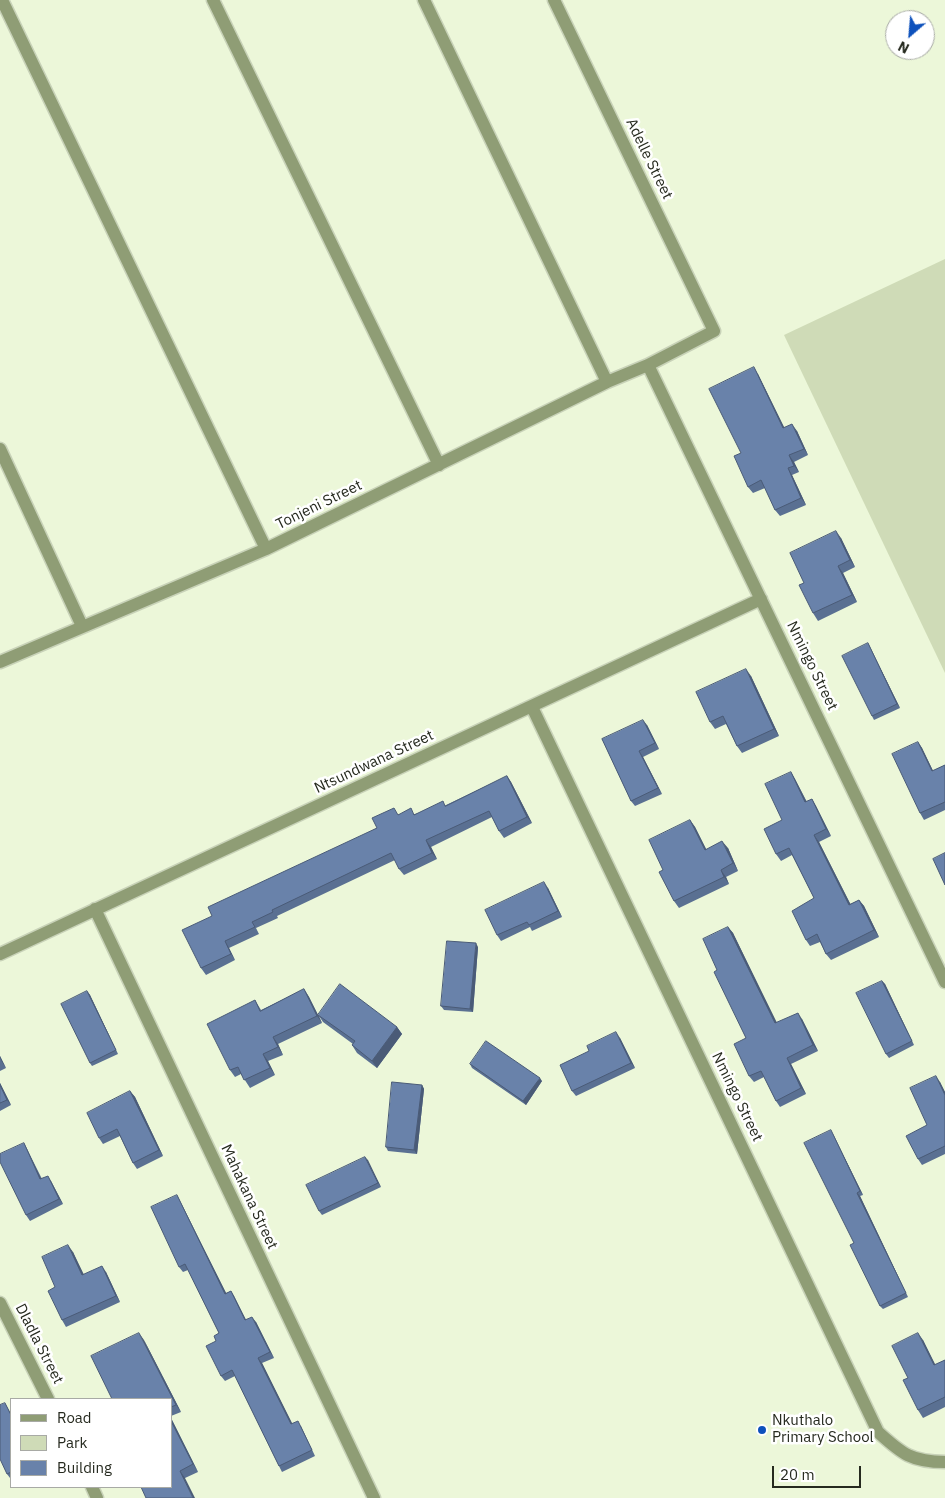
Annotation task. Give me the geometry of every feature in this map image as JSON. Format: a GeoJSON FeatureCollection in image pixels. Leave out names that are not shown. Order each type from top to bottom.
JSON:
{"type":"FeatureCollection","features":[{"type":"Feature","properties":{"kind":"street"},"geometry":{"type":"LineString","coordinates":[[2,0],[266,549]]}},
{"type":"Feature","properties":{"kind":"street"},"geometry":{"type":"LineString","coordinates":[[213,0],[439,464]]}},
{"type":"Feature","properties":{"kind":"street"},"geometry":{"type":"LineString","coordinates":[[424,0],[607,382]]}},
{"type":"Feature","properties":{"kind":"street","name":"Adelle Street"},"geometry":{"type":"LineString","coordinates":[[554,0],[714,331]]}},
{"type":"Feature","properties":{"kind":"street","name":"Tonjeni Street"},"geometry":{"type":"LineString","coordinates":[[0,662],[266,549],[607,382],[648,365],[714,331]]}},
{"type":"Feature","properties":{"kind":"street","name":"Nmingo Street"},"geometry":{"type":"LineString","coordinates":[[648,365],[945,982]]}},
{"type":"Feature","properties":{"kind":"street"},"geometry":{"type":"LineString","coordinates":[[0,449],[82,626]]}},
{"type":"Feature","properties":{"kind":"street","name":"Ntsundwana Street"},"geometry":{"type":"LineString","coordinates":[[0,954],[761,599]]}},
{"type":"Feature","properties":{"kind":"street","name":"Nmingo Street"},"geometry":{"type":"LineString","coordinates":[[532,707],[878,1432],[900,1453],[923,1462],[945,1462]]}},
{"type":"Feature","properties":{"kind":"street","name":"Mahakana Street"},"geometry":{"type":"LineString","coordinates":[[95,909],[374,1498]]}},
{"type":"Feature","properties":{"kind":"street","name":"Dladla Street"},"geometry":{"type":"LineString","coordinates":[[0,1303],[48,1398]]}},
{"type":"Feature","properties":{"kind":"green space"},"geometry":{"type":"Polygon","coordinates":[[[945,259],[945,673],[784,335],[945,259]]]}},
{"type":"Feature","properties":{"kind":"building"},"geometry":{"type":"Polygon","coordinates":[[[754,367],[783,428],[792,424],[804,449],[789,455],[794,466],[788,468],[801,498],[775,510],[761,480],[748,487],[734,456],[741,453],[709,389],[754,367]]]}},
{"type":"Feature","properties":{"kind":"building"},"geometry":{"type":"Polygon","coordinates":[[[836,531],[850,560],[838,566],[852,595],[813,613],[799,585],[804,583],[790,553],[836,531]]]}},
{"type":"Feature","properties":{"kind":"building"},"geometry":{"type":"Polygon","coordinates":[[[868,643],[897,704],[872,716],[842,656],[868,643]]]}},
{"type":"Feature","properties":{"kind":"building"},"geometry":{"type":"Polygon","coordinates":[[[746,669],[774,729],[737,746],[723,716],[710,722],[696,692],[746,669]]]}},
{"type":"Feature","properties":{"kind":"building"},"geometry":{"type":"Polygon","coordinates":[[[643,720],[655,743],[639,751],[658,788],[631,801],[602,739],[643,720]]]}},
{"type":"Feature","properties":{"kind":"building"},"geometry":{"type":"Polygon","coordinates":[[[918,742],[932,771],[945,765],[945,802],[920,813],[892,754],[918,742]]]}},
{"type":"Feature","properties":{"kind":"building"},"geometry":{"type":"Polygon","coordinates":[[[791,772],[805,802],[812,799],[826,829],[814,835],[849,905],[859,900],[874,930],[826,954],[817,934],[806,940],[792,911],[814,898],[789,848],[776,854],[764,829],[782,820],[765,784],[791,772]]]}},
{"type":"Feature","properties":{"kind":"building"},"geometry":{"type":"Polygon","coordinates":[[[507,776],[527,817],[499,831],[489,811],[426,840],[432,853],[399,869],[391,853],[272,910],[273,912],[252,922],[255,927],[225,941],[231,954],[201,968],[182,930],[212,916],[208,907],[377,828],[372,818],[394,808],[398,815],[411,808],[414,815],[443,801],[445,806],[507,776]]]}},
{"type":"Feature","properties":{"kind":"building"},"geometry":{"type":"Polygon","coordinates":[[[690,820],[705,850],[722,841],[733,863],[721,870],[724,877],[674,901],[659,872],[663,870],[649,840],[690,820]]]}},
{"type":"Feature","properties":{"kind":"building"},"geometry":{"type":"Polygon","coordinates":[[[945,853],[945,885],[933,859],[945,853]]]}},
{"type":"Feature","properties":{"kind":"building"},"geometry":{"type":"Polygon","coordinates":[[[544,882],[558,911],[529,925],[527,922],[497,935],[485,910],[544,882]]]}},
{"type":"Feature","properties":{"kind":"building"},"geometry":{"type":"Polygon","coordinates":[[[728,927],[775,1023],[798,1013],[813,1045],[787,1058],[801,1088],[776,1101],[761,1071],[749,1076],[734,1044],[746,1038],[714,972],[717,970],[703,939],[728,927]]]}},
{"type":"Feature","properties":{"kind":"building"},"geometry":{"type":"Polygon","coordinates":[[[447,941],[476,943],[470,1009],[441,1006],[447,941]]]}},
{"type":"Feature","properties":{"kind":"building"},"geometry":{"type":"Polygon","coordinates":[[[882,981],[912,1041],[886,1054],[856,993],[882,981]]]}},
{"type":"Feature","properties":{"kind":"building"},"geometry":{"type":"Polygon","coordinates":[[[340,984],[397,1027],[372,1061],[352,1045],[355,1041],[318,1015],[340,984]]]}},
{"type":"Feature","properties":{"kind":"building"},"geometry":{"type":"Polygon","coordinates":[[[304,989],[317,1016],[273,1037],[278,1047],[263,1054],[270,1068],[244,1080],[238,1067],[230,1070],[207,1024],[255,1000],[260,1011],[304,989]]]}},
{"type":"Feature","properties":{"kind":"building"},"geometry":{"type":"Polygon","coordinates":[[[87,991],[116,1050],[90,1063],[61,1004],[87,991]]]}},
{"type":"Feature","properties":{"kind":"building"},"geometry":{"type":"Polygon","coordinates":[[[616,1032],[631,1063],[572,1091],[560,1065],[589,1051],[587,1046],[616,1032]]]}},
{"type":"Feature","properties":{"kind":"building"},"geometry":{"type":"Polygon","coordinates":[[[486,1041],[540,1078],[523,1101],[470,1064],[486,1041]]]}},
{"type":"Feature","properties":{"kind":"building"},"geometry":{"type":"Polygon","coordinates":[[[936,1076],[945,1095],[945,1146],[918,1159],[906,1136],[927,1125],[910,1088],[936,1076]]]}},
{"type":"Feature","properties":{"kind":"building"},"geometry":{"type":"Polygon","coordinates":[[[392,1082],[422,1085],[414,1150],[386,1147],[392,1082]]]}},
{"type":"Feature","properties":{"kind":"building"},"geometry":{"type":"Polygon","coordinates":[[[0,1085],[7,1100],[0,1103],[0,1085]]]}},
{"type":"Feature","properties":{"kind":"building"},"geometry":{"type":"Polygon","coordinates":[[[130,1091],[159,1150],[133,1163],[117,1129],[99,1138],[87,1113],[130,1091]]]}},
{"type":"Feature","properties":{"kind":"building"},"geometry":{"type":"Polygon","coordinates":[[[831,1130],[860,1191],[857,1193],[906,1293],[880,1306],[850,1245],[854,1243],[804,1143],[831,1130]]]}},
{"type":"Feature","properties":{"kind":"building"},"geometry":{"type":"Polygon","coordinates":[[[24,1143],[40,1179],[48,1176],[59,1199],[26,1215],[0,1162],[0,1154],[24,1143]]]}},
{"type":"Feature","properties":{"kind":"building"},"geometry":{"type":"Polygon","coordinates":[[[365,1157],[378,1183],[319,1211],[306,1185],[365,1157]]]}},
{"type":"Feature","properties":{"kind":"building"},"geometry":{"type":"Polygon","coordinates":[[[177,1195],[225,1294],[231,1291],[245,1320],[252,1317],[270,1352],[258,1358],[291,1424],[298,1421],[312,1450],[279,1466],[232,1370],[221,1376],[206,1346],[216,1341],[214,1336],[219,1333],[185,1264],[179,1267],[151,1207],[177,1195]]]}},
{"type":"Feature","properties":{"kind":"building"},"geometry":{"type":"Polygon","coordinates":[[[68,1245],[82,1275],[102,1266],[116,1296],[62,1320],[48,1291],[55,1287],[42,1257],[68,1245]]]}},
{"type":"Feature","properties":{"kind":"building"},"geometry":{"type":"Polygon","coordinates":[[[139,1333],[176,1405],[172,1407],[172,1398],[112,1398],[91,1356],[139,1333]]]}},
{"type":"Feature","properties":{"kind":"building"},"geometry":{"type":"Polygon","coordinates":[[[918,1333],[934,1365],[945,1360],[945,1397],[918,1410],[903,1380],[908,1378],[892,1346],[918,1333]]]}},
{"type":"Feature","properties":{"kind":"building"},"geometry":{"type":"Polygon","coordinates":[[[5,1403],[10,1413],[10,1472],[7,1474],[0,1459],[0,1405],[5,1403]]]}},
{"type":"Feature","properties":{"kind":"building"},"geometry":{"type":"Polygon","coordinates":[[[172,1423],[193,1464],[180,1471],[193,1498],[146,1498],[141,1488],[172,1488],[172,1423]]]}},
{"type":"Feature","properties":{"kind":"place","name":"Nkuthalo Primary School"},"geometry":{"type":"Point","coordinates":[762,1430]}}]}
